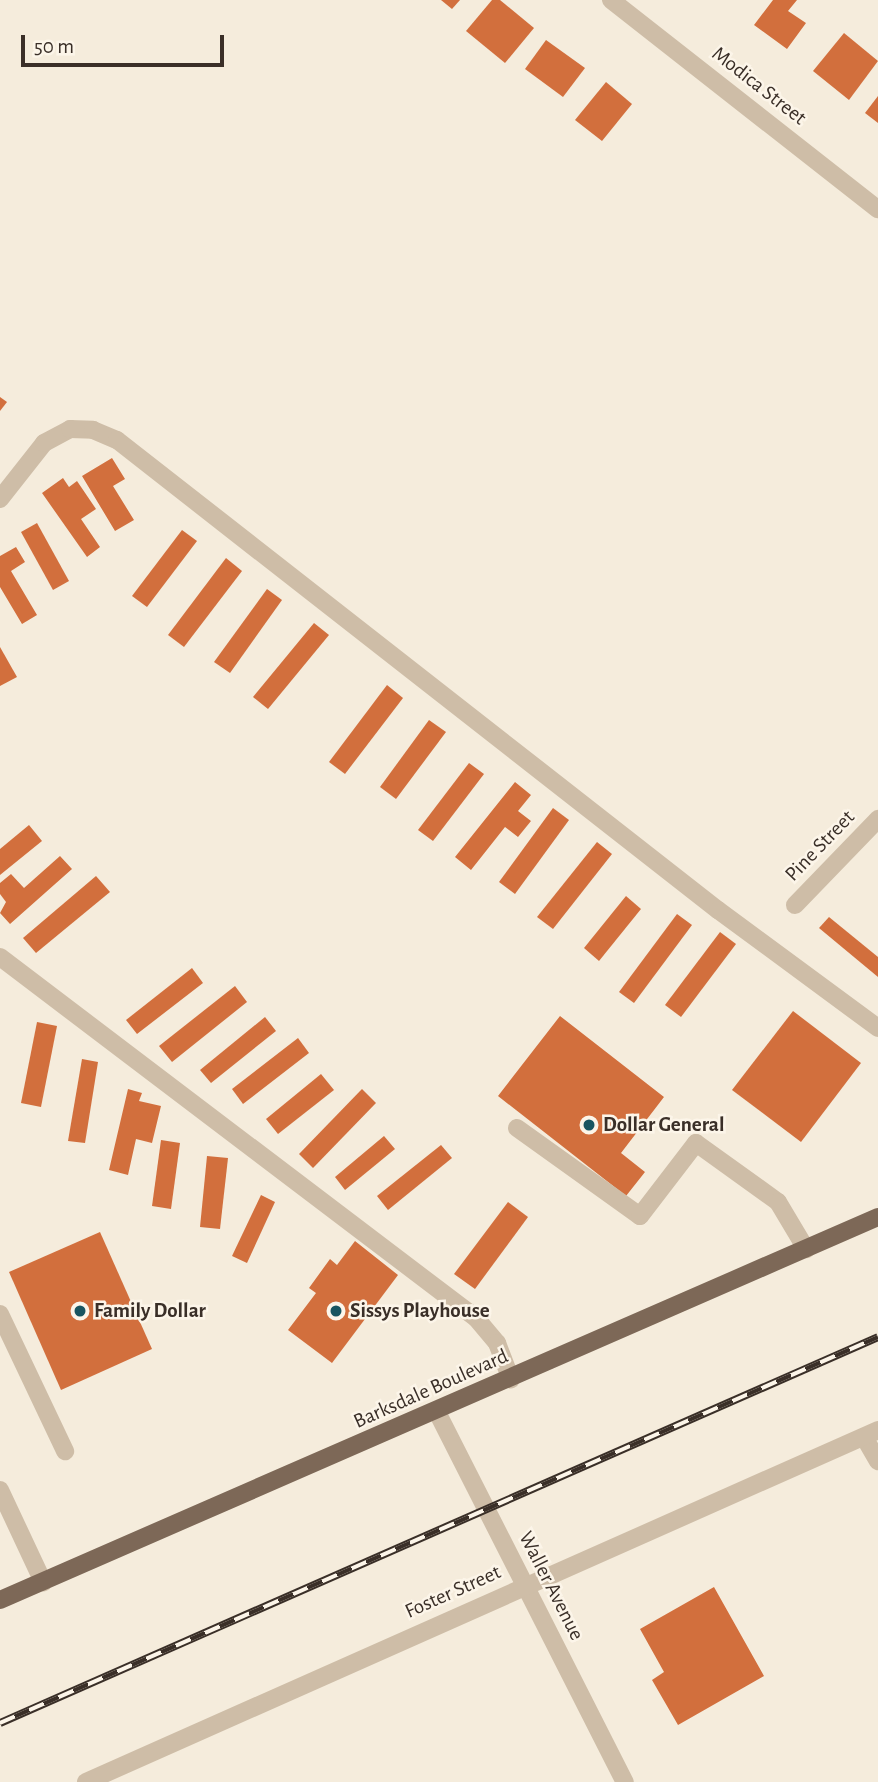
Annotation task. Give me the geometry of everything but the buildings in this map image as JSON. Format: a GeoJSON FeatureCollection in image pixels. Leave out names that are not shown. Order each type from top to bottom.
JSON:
{"type":"FeatureCollection","features":[{"type":"Feature","properties":{"kind":"main road","name":"Barksdale Boulevard"},"geometry":{"type":"LineString","coordinates":[[0,1600],[437,1412],[878,1216]]}},
{"type":"Feature","properties":{"kind":"street","name":"Modica Street"},"geometry":{"type":"LineString","coordinates":[[611,0],[878,209]]}},
{"type":"Feature","properties":{"kind":"street"},"geometry":{"type":"LineString","coordinates":[[0,499],[44,443],[70,429],[93,430],[117,440],[718,910],[878,1028]]}},
{"type":"Feature","properties":{"kind":"street","name":"Pine Street"},"geometry":{"type":"LineString","coordinates":[[795,905],[878,819]]}},
{"type":"Feature","properties":{"kind":"street"},"geometry":{"type":"LineString","coordinates":[[0,957],[476,1318],[497,1343],[511,1379]]}},
{"type":"Feature","properties":{"kind":"street"},"geometry":{"type":"LineString","coordinates":[[517,1128],[639,1216],[696,1143],[778,1202],[806,1249]]}},
{"type":"Feature","properties":{"kind":"street"},"geometry":{"type":"LineString","coordinates":[[0,1314],[65,1451]]}},
{"type":"Feature","properties":{"kind":"street","name":"Waller Avenue"},"geometry":{"type":"LineString","coordinates":[[437,1412],[625,1782]]}},
{"type":"Feature","properties":{"kind":"street"},"geometry":{"type":"LineString","coordinates":[[871,1433],[878,1461]]}},
{"type":"Feature","properties":{"kind":"street","name":"Foster Street"},"geometry":{"type":"LineString","coordinates":[[86,1782],[127,1774],[525,1584],[871,1433]]}},
{"type":"Feature","properties":{"kind":"street"},"geometry":{"type":"LineString","coordinates":[[0,1490],[43,1582]]}},
{"type":"Feature","properties":{"kind":"railway"},"geometry":{"type":"LineString","coordinates":[[0,1723],[878,1337]]}},
{"type":"Feature","properties":{"kind":"place","name":"Dollar General"},"geometry":{"type":"Point","coordinates":[589,1125]}},
{"type":"Feature","properties":{"kind":"place","name":"Family Dollar"},"geometry":{"type":"Point","coordinates":[80,1311]}},
{"type":"Feature","properties":{"kind":"place","name":"Sissys Playhouse"},"geometry":{"type":"Point","coordinates":[336,1311]}}]}
